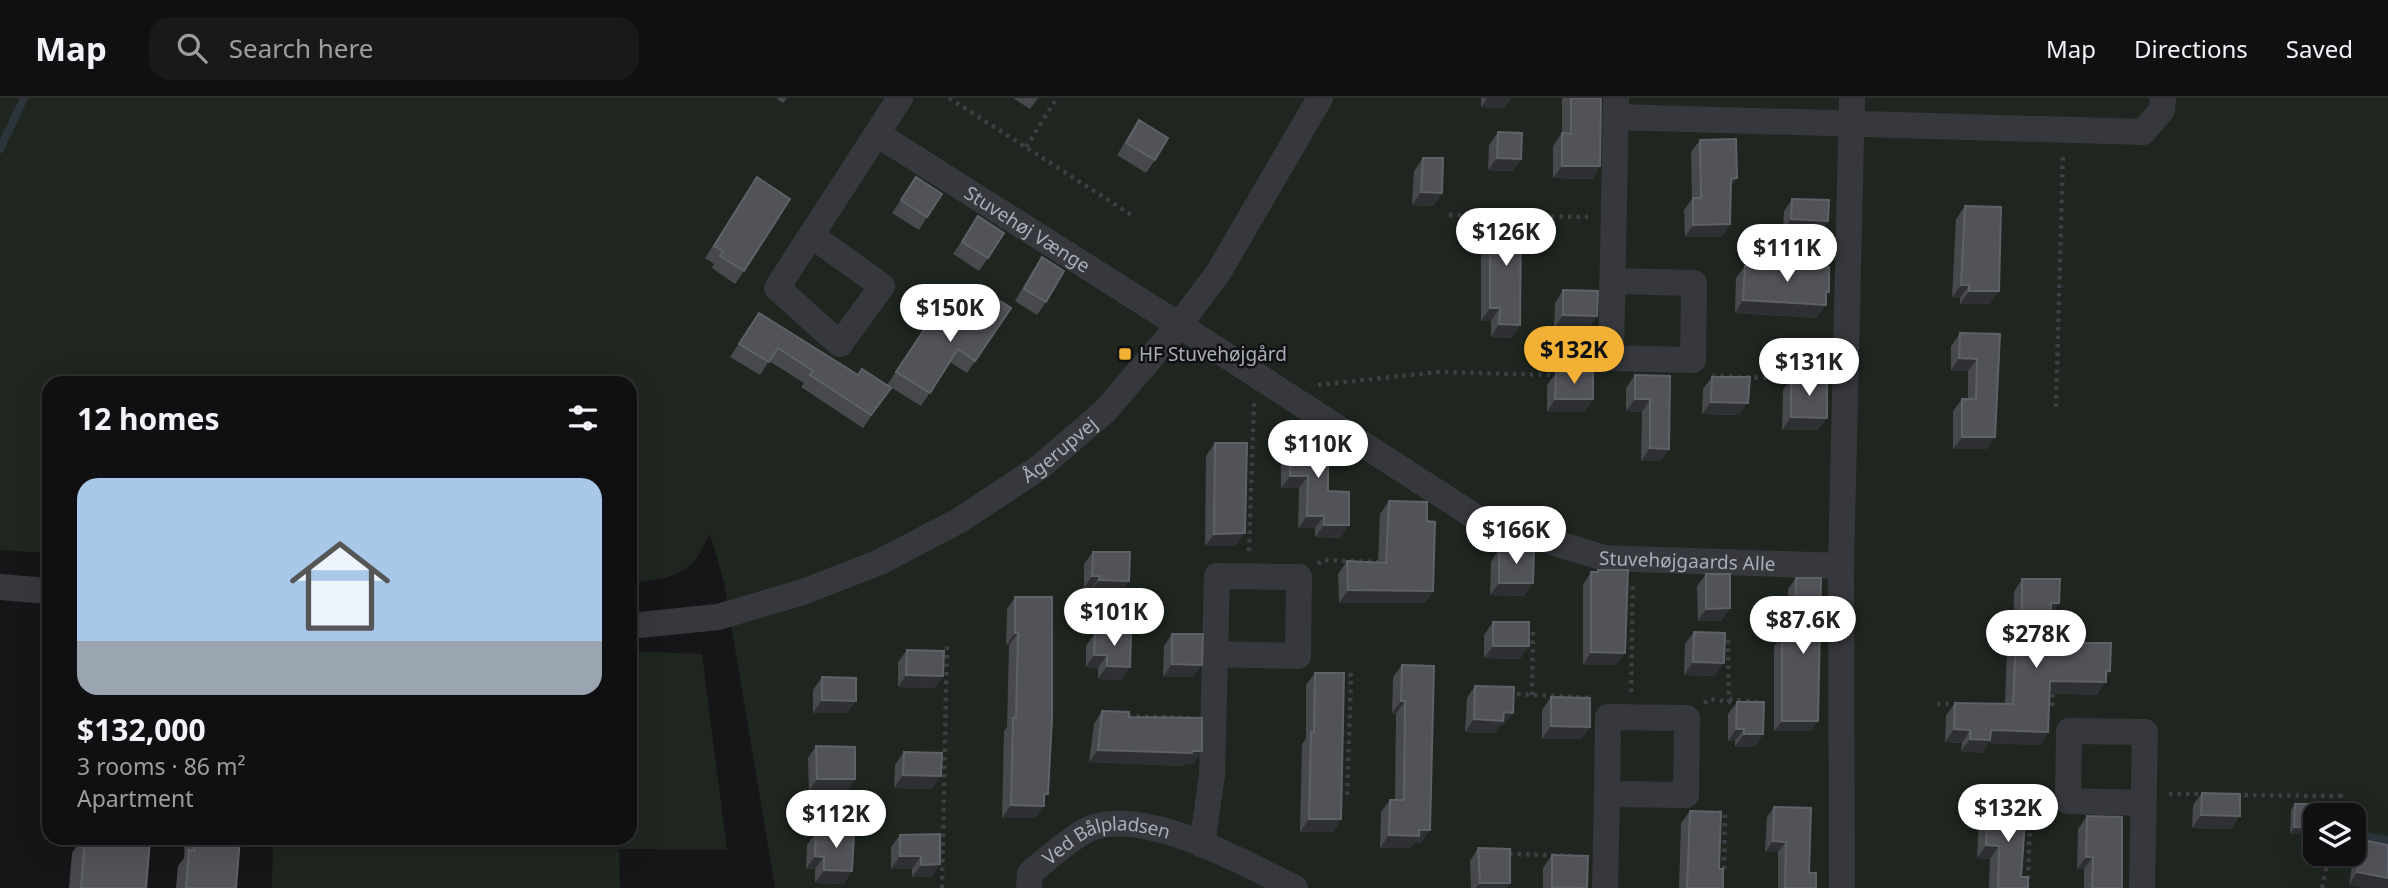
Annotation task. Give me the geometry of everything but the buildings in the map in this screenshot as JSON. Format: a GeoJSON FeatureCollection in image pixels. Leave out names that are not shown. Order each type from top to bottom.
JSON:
{"type":"FeatureCollection","features":[{"type":"Feature","properties":{"kind":"street"},"geometry":{"type":"LineString","coordinates":[[811,235],[900,98]]}},
{"type":"Feature","properties":{"kind":"street","name":"Ågerupvej"},"geometry":{"type":"LineString","coordinates":[[637,625],[718,617],[803,592],[880,562],[960,520],[1040,467],[1105,411],[1179,325],[1217,272],[1320,98]]}},
{"type":"Feature","properties":{"kind":"street"},"geometry":{"type":"LineString","coordinates":[[1612,281],[1694,283],[1693,360],[1611,358],[1612,281],[1616,107],[1852,111],[2064,130],[2143,132],[2162,110],[2163,98]]}},
{"type":"Feature","properties":{"kind":"street"},"geometry":{"type":"LineString","coordinates":[[1842,888],[1841,566],[1852,111]]}},
{"type":"Feature","properties":{"kind":"street","name":"Stuvehøj Vænge"},"geometry":{"type":"LineString","coordinates":[[877,134],[1179,325]]}},
{"type":"Feature","properties":{"kind":"street","name":"Stuvehøjgaards Alle"},"geometry":{"type":"LineString","coordinates":[[1179,325],[1480,520],[1604,558],[1841,566]]}},
{"type":"Feature","properties":{"kind":"street","name":"Ved Bålpladsen"},"geometry":{"type":"LineString","coordinates":[[1202,845],[1212,775],[1217,576],[1299,578]]}},
{"type":"Feature","properties":{"kind":"street"},"geometry":{"type":"LineString","coordinates":[[1215,654],[1298,656],[1299,578]]}},
{"type":"Feature","properties":{"kind":"street"},"geometry":{"type":"LineString","coordinates":[[0,587],[42,590]]}},
{"type":"Feature","properties":{"kind":"street"},"geometry":{"type":"LineString","coordinates":[[1605,888],[1608,717],[1687,718],[1686,794],[1607,794]]}},
{"type":"Feature","properties":{"kind":"street"},"geometry":{"type":"LineString","coordinates":[[2142,888],[2144,732],[2069,731],[2068,801],[2143,798]]}},
{"type":"Feature","properties":{"kind":"street","name":"Ved Bålpladsen"},"geometry":{"type":"LineString","coordinates":[[1029,888],[1030,873],[1040,865],[1085,831],[1112,823],[1147,825],[1202,845],[1295,888]]}},
{"type":"Feature","properties":{"kind":"path"},"geometry":{"type":"LineString","coordinates":[[949,98],[1133,216]]}},
{"type":"Feature","properties":{"kind":"path"},"geometry":{"type":"LineString","coordinates":[[1026,147],[1058,98]]}},
{"type":"Feature","properties":{"kind":"path"},"geometry":{"type":"LineString","coordinates":[[2056,407],[2064,130]]}},
{"type":"Feature","properties":{"kind":"path"},"geometry":{"type":"LineString","coordinates":[[1449,215],[1614,217]]}},
{"type":"Feature","properties":{"kind":"path"},"geometry":{"type":"LineString","coordinates":[[1693,360],[1712,376],[1770,378]]}},
{"type":"Feature","properties":{"kind":"path"},"geometry":{"type":"LineString","coordinates":[[1280,390],[1438,372],[1569,376]]}},
{"type":"Feature","properties":{"kind":"path"},"geometry":{"type":"LineString","coordinates":[[1248,576],[1255,374]]}},
{"type":"Feature","properties":{"kind":"path"},"geometry":{"type":"LineString","coordinates":[[1621,717],[1634,559]]}},
{"type":"Feature","properties":{"kind":"path"},"geometry":{"type":"LineString","coordinates":[[1299,578],[1323,560],[1379,562]]}},
{"type":"Feature","properties":{"kind":"path"},"geometry":{"type":"LineString","coordinates":[[1532,695],[1533,627]]}},
{"type":"Feature","properties":{"kind":"path"},"geometry":{"type":"LineString","coordinates":[[1728,639],[1729,699]]}},
{"type":"Feature","properties":{"kind":"path"},"geometry":{"type":"LineString","coordinates":[[942,888],[947,644]]}},
{"type":"Feature","properties":{"kind":"path"},"geometry":{"type":"LineString","coordinates":[[1337,675],[1351,675],[1347,800]]}},
{"type":"Feature","properties":{"kind":"path"},"geometry":{"type":"LineString","coordinates":[[2053,681],[2052,706],[2069,731]]}},
{"type":"Feature","properties":{"kind":"path"},"geometry":{"type":"LineString","coordinates":[[1517,694],[1598,698],[1621,717]]}},
{"type":"Feature","properties":{"kind":"path"},"geometry":{"type":"LineString","coordinates":[[1680,718],[1710,699],[1765,703]]}},
{"type":"Feature","properties":{"kind":"path"},"geometry":{"type":"LineString","coordinates":[[1937,704],[1963,704]]}},
{"type":"Feature","properties":{"kind":"path"},"geometry":{"type":"LineString","coordinates":[[2039,706],[2052,706]]}},
{"type":"Feature","properties":{"kind":"path"},"geometry":{"type":"LineString","coordinates":[[1128,716],[1213,718]]}},
{"type":"Feature","properties":{"kind":"path"},"geometry":{"type":"LineString","coordinates":[[2028,878],[2029,818],[2050,818],[2068,793]]}},
{"type":"Feature","properties":{"kind":"path"},"geometry":{"type":"LineString","coordinates":[[1686,794],[1705,811],[1725,813],[1724,874]]}},
{"type":"Feature","properties":{"kind":"path"},"geometry":{"type":"LineString","coordinates":[[2143,798],[2209,794]]}},
{"type":"Feature","properties":{"kind":"path"},"geometry":{"type":"LineString","coordinates":[[2235,795],[2341,796],[2340,803]]}},
{"type":"Feature","properties":{"kind":"path"},"geometry":{"type":"LineString","coordinates":[[1509,854],[1606,856]]}},
{"type":"Feature","properties":{"kind":"path"},"geometry":{"type":"LineString","coordinates":[[2322,888],[2327,866]]}},
{"type":"Feature","properties":{"kind":"shaded area"},"geometry":{"type":"Polygon","coordinates":[[[0,98],[2388,98],[2388,888],[775,888],[724,582],[710,534],[697,558],[683,570],[666,577],[637,582],[637,376],[42,376],[42,553],[0,550],[0,98]]]}},
{"type":"Feature","properties":{"kind":"shaded area"},"geometry":{"type":"Polygon","coordinates":[[[637,651],[702,654],[727,850],[619,849],[620,888],[272,888],[273,845],[637,845],[637,651]]]}},
{"type":"Feature","properties":{"kind":"waterway"},"geometry":{"type":"LineString","coordinates":[[0,149],[24,98]]}},
{"type":"Feature","properties":{"kind":"waterway"},"geometry":{"type":"LineString","coordinates":[[2366,836],[2388,840]]}},
{"type":"Feature","properties":{"kind":"place","name":"HF Stuvehøjgård"},"geometry":{"type":"Point","coordinates":[1125,354]}}]}
